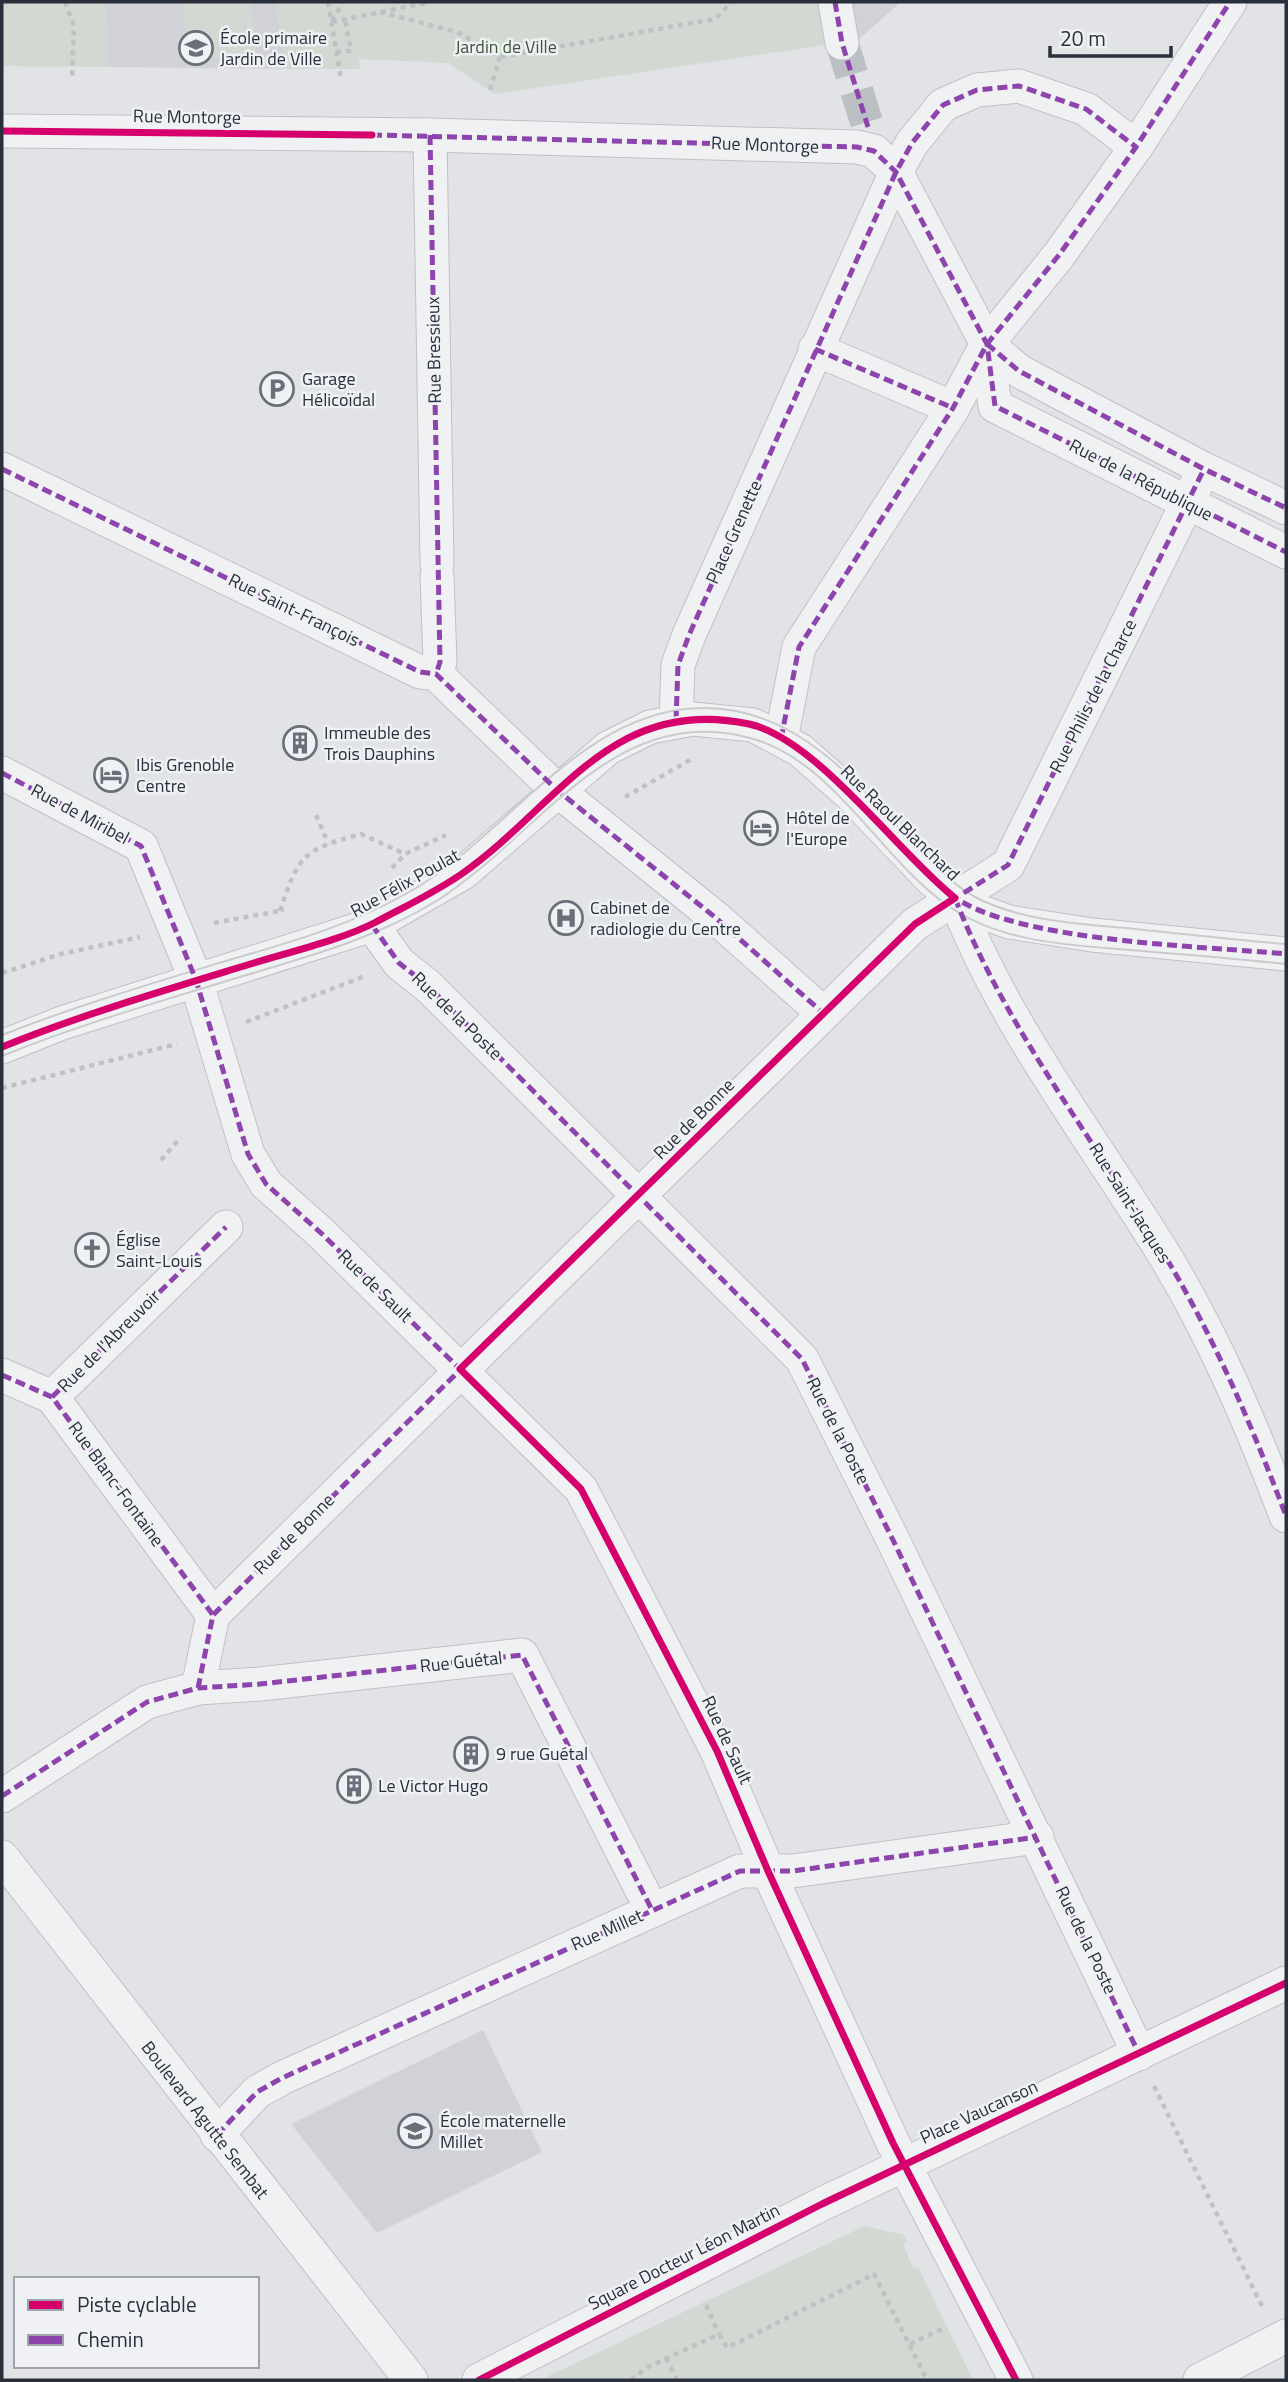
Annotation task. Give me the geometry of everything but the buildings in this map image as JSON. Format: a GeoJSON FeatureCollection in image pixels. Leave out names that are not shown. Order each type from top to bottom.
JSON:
{"type":"FeatureCollection","features":[{"type":"Feature","properties":{"kind":"street"},"geometry":{"type":"LineString","coordinates":[[835,2],[842,43]]}},
{"type":"Feature","properties":{"kind":"street"},"geometry":{"type":"LineString","coordinates":[[767,732],[799,647],[953,408],[987,344],[1059,255],[1157,118],[1230,2]]}},
{"type":"Feature","properties":{"kind":"street","name":"Place Grenette"},"geometry":{"type":"LineString","coordinates":[[676,721],[678,666],[689,635],[815,349],[912,143],[943,105],[977,90],[1019,86],[1086,109],[1136,147]]}},
{"type":"Feature","properties":{"kind":"street","name":"Rue Montorge"},"geometry":{"type":"LineString","coordinates":[[2,131],[430,135],[857,147],[874,151],[897,172]]}},
{"type":"Feature","properties":{"kind":"street","name":"Rue Bressieux"},"geometry":{"type":"LineString","coordinates":[[430,135],[440,662],[436,674]]}},
{"type":"Feature","properties":{"kind":"street"},"geometry":{"type":"LineString","coordinates":[[897,172],[987,344],[1019,372],[1204,469],[1286,508]]}},
{"type":"Feature","properties":{"kind":"street","name":"Rue de la République"},"geometry":{"type":"LineString","coordinates":[[987,344],[995,407],[1286,552]]}},
{"type":"Feature","properties":{"kind":"street"},"geometry":{"type":"LineString","coordinates":[[815,349],[953,408]]}},
{"type":"Feature","properties":{"kind":"street","name":"Rue Saint-François"},"geometry":{"type":"LineString","coordinates":[[2,469],[420,672],[436,674],[557,790],[716,918],[823,1013]]}},
{"type":"Feature","properties":{"kind":"street","name":"Rue Philis de la Charce"},"geometry":{"type":"LineString","coordinates":[[956,898],[1008,865],[1189,505],[1204,469]]}},
{"type":"Feature","properties":{"kind":"street","name":"Rue Félix Poulat"},"geometry":{"type":"LineString","coordinates":[[2,1047],[62,1023],[372,925],[463,873],[608,748],[650,727],[676,721],[718,719],[767,732]]}},
{"type":"Feature","properties":{"kind":"street","name":"Rue Raoul Blanchard"},"geometry":{"type":"LineString","coordinates":[[767,732],[800,750],[850,794],[928,876],[956,898],[1009,922],[1091,935],[1286,954]]}},
{"type":"Feature","properties":{"kind":"street","name":"Rue de Miribel"},"geometry":{"type":"LineString","coordinates":[[2,773],[141,846],[196,980]]}},
{"type":"Feature","properties":{"kind":"street","name":"Rue de Bonne"},"geometry":{"type":"LineString","coordinates":[[213,1615],[915,924],[956,898]]}},
{"type":"Feature","properties":{"kind":"street","name":"Rue Saint-Jacques"},"geometry":{"type":"LineString","coordinates":[[956,898],[1004,1003],[1166,1259],[1236,1387],[1286,1516]]}},
{"type":"Feature","properties":{"kind":"street","name":"Rue de la Poste"},"geometry":{"type":"LineString","coordinates":[[372,925],[399,963],[428,986],[802,1359],[1037,1837],[1145,2066]]}},
{"type":"Feature","properties":{"kind":"street","name":"Rue de Sault"},"geometry":{"type":"LineString","coordinates":[[196,980],[248,1154],[266,1184],[321,1233],[580,1489],[717,1751],[768,1871],[904,2165]]}},
{"type":"Feature","properties":{"kind":"street","name":"Rue de l'Abreuvoir"},"geometry":{"type":"LineString","coordinates":[[52,1397],[226,1227]]}},
{"type":"Feature","properties":{"kind":"street","name":"Rue Blanc-Fontaine"},"geometry":{"type":"LineString","coordinates":[[2,1375],[52,1397],[213,1615]]}},
{"type":"Feature","properties":{"kind":"street"},"geometry":{"type":"LineString","coordinates":[[2,1796],[147,1702],[198,1688],[213,1615]]}},
{"type":"Feature","properties":{"kind":"street","name":"Rue Guétal"},"geometry":{"type":"LineString","coordinates":[[198,1688],[260,1684],[523,1655],[652,1910]]}},
{"type":"Feature","properties":{"kind":"street","name":"Rue Millet"},"geometry":{"type":"LineString","coordinates":[[216,2135],[257,2092],[282,2078],[740,1871],[793,1871],[1037,1837]]}},
{"type":"Feature","properties":{"kind":"street","name":"Boulevard Agutte Sembat"},"geometry":{"type":"LineString","coordinates":[[2,1857],[216,2135],[411,2380]]}},
{"type":"Feature","properties":{"kind":"street","name":"Place Vaucanson"},"geometry":{"type":"LineString","coordinates":[[904,2165],[1145,2066],[1286,1983]]}},
{"type":"Feature","properties":{"kind":"street"},"geometry":{"type":"LineString","coordinates":[[904,2165],[1016,2380]]}},
{"type":"Feature","properties":{"kind":"street","name":"Square Docteur Léon Martin"},"geometry":{"type":"LineString","coordinates":[[479,2380],[904,2165]]}},
{"type":"Feature","properties":{"kind":"street"},"geometry":{"type":"LineString","coordinates":[[1200,2380],[1276,2327]]}},
{"type":"Feature","properties":{"kind":"path"},"geometry":{"type":"LineString","coordinates":[[65,2],[74,26],[72,77]]}},
{"type":"Feature","properties":{"kind":"path"},"geometry":{"type":"LineString","coordinates":[[328,2],[341,79]]}},
{"type":"Feature","properties":{"kind":"path"},"geometry":{"type":"LineString","coordinates":[[332,22],[343,2]]}},
{"type":"Feature","properties":{"kind":"path"},"geometry":{"type":"LineString","coordinates":[[332,22],[430,2]]}},
{"type":"Feature","properties":{"kind":"path"},"geometry":{"type":"LineString","coordinates":[[380,12],[457,32],[500,57],[715,19],[732,2]]}},
{"type":"Feature","properties":{"kind":"path"},"geometry":{"type":"LineString","coordinates":[[337,52],[351,51],[345,20]]}},
{"type":"Feature","properties":{"kind":"path"},"geometry":{"type":"LineString","coordinates":[[490,90],[500,57]]}},
{"type":"Feature","properties":{"kind":"path"},"geometry":{"type":"LineString","coordinates":[[316,815],[328,843]]}},
{"type":"Feature","properties":{"kind":"path"},"geometry":{"type":"LineString","coordinates":[[280,911],[301,859],[328,843],[361,834],[405,854]]}},
{"type":"Feature","properties":{"kind":"path"},"geometry":{"type":"LineString","coordinates":[[2,973],[61,954],[176,929],[292,909]]}},
{"type":"Feature","properties":{"kind":"path"},"geometry":{"type":"LineString","coordinates":[[161,1160],[181,1136]]}},
{"type":"Feature","properties":{"kind":"path"},"geometry":{"type":"LineString","coordinates":[[1145,2066],[1259,2303],[1276,2327]]}},
{"type":"Feature","properties":{"kind":"path"},"geometry":{"type":"LineString","coordinates":[[702,2298],[727,2348],[874,2274],[928,2380]]}},
{"type":"Feature","properties":{"kind":"path"},"geometry":{"type":"LineString","coordinates":[[910,2344],[950,2325]]}},
{"type":"Feature","properties":{"kind":"path"},"geometry":{"type":"LineString","coordinates":[[631,2380],[666,2358],[719,2334]]}},
{"type":"Feature","properties":{"kind":"path"},"geometry":{"type":"LineString","coordinates":[[666,2358],[677,2380]]}},
{"type":"Feature","properties":{"kind":"shaded area","name":"École primaire Jardin de Ville"},"geometry":{"type":"Polygon","coordinates":[[[103,2],[275,2],[287,69],[108,67],[108,29],[103,2]]]}},
{"type":"Feature","properties":{"kind":"shaded area"},"geometry":{"type":"Polygon","coordinates":[[[851,2],[901,2],[858,40],[851,2]]]}},
{"type":"Feature","properties":{"kind":"shaded area","name":"École maternelle Millet"},"geometry":{"type":"Polygon","coordinates":[[[483,2030],[542,2152],[377,2233],[291,2124],[483,2030]]]}},
{"type":"Feature","properties":{"kind":"green space"},"geometry":{"type":"Polygon","coordinates":[[[2,2],[103,2],[108,29],[108,67],[2,66],[2,2]]]}},
{"type":"Feature","properties":{"kind":"green space"},"geometry":{"type":"Polygon","coordinates":[[[182,2],[250,2],[257,51],[191,61],[182,2]]]}},
{"type":"Feature","properties":{"kind":"green space","name":"Jardin de Ville"},"geometry":{"type":"Polygon","coordinates":[[[275,2],[851,2],[858,40],[495,94],[448,63],[359,59],[360,69],[287,69],[275,2]]]}},
{"type":"Feature","properties":{"kind":"green space"},"geometry":{"type":"Polygon","coordinates":[[[865,2226],[904,2235],[907,2242],[903,2244],[913,2268],[918,2267],[973,2380],[540,2380],[865,2226]]]}},
{"type":"Feature","properties":{"kind":"tunnel"},"geometry":{"type":"LineString","coordinates":[[842,43],[868,127]]}},
{"type":"Feature","properties":{"kind":"tram line"},"geometry":{"type":"LineString","coordinates":[[2,1035],[115,995],[322,931],[389,903],[449,865],[561,768],[600,740],[641,720],[686,709],[736,711],[789,730],[812,745],[855,781],[952,881],[970,894],[997,907],[1035,917],[1075,923],[1286,944]]}},
{"type":"Feature","properties":{"kind":"tram line"},"geometry":{"type":"LineString","coordinates":[[2,1056],[121,1013],[318,953],[391,925],[438,900],[475,873],[580,781],[618,756],[658,739],[702,732],[750,738],[780,750],[806,767],[831,788],[922,885],[947,905],[992,928],[1041,941],[1286,964]]}},
{"type":"Feature","properties":{"kind":"marked path"},"geometry":{"type":"LineString","coordinates":[[835,2],[842,43],[868,127]]}},
{"type":"Feature","properties":{"kind":"marked path"},"geometry":{"type":"LineString","coordinates":[[781,739],[799,647],[953,408],[987,344],[1059,255],[1136,147],[1230,2]]}},
{"type":"Feature","properties":{"kind":"marked path"},"geometry":{"type":"LineString","coordinates":[[676,721],[678,665],[689,635],[896,172],[912,143],[943,105],[977,90],[1019,86],[1086,109],[1136,147]]}},
{"type":"Feature","properties":{"kind":"marked path"},"geometry":{"type":"LineString","coordinates":[[372,135],[857,147],[874,151],[896,172],[987,344],[995,406],[1286,552]]}},
{"type":"Feature","properties":{"kind":"marked path"},"geometry":{"type":"LineString","coordinates":[[430,135],[440,662],[436,674]]}},
{"type":"Feature","properties":{"kind":"marked path"},"geometry":{"type":"LineString","coordinates":[[987,344],[1019,371],[1204,469],[1286,508]]}},
{"type":"Feature","properties":{"kind":"marked path"},"geometry":{"type":"LineString","coordinates":[[815,349],[953,408]]}},
{"type":"Feature","properties":{"kind":"marked path"},"geometry":{"type":"LineString","coordinates":[[2,469],[420,672],[436,674],[557,790],[716,918],[823,1013]]}},
{"type":"Feature","properties":{"kind":"marked path"},"geometry":{"type":"LineString","coordinates":[[951,901],[1008,865],[1204,469]]}},
{"type":"Feature","properties":{"kind":"marked path"},"geometry":{"type":"LineString","coordinates":[[2,773],[141,846],[196,980],[248,1154],[266,1184],[321,1233],[464,1373]]}},
{"type":"Feature","properties":{"kind":"marked path"},"geometry":{"type":"LineString","coordinates":[[950,894],[979,910],[1062,932],[1160,944],[1286,954]]}},
{"type":"Feature","properties":{"kind":"marked path"},"geometry":{"type":"LineString","coordinates":[[955,898],[975,946],[1024,1037],[1183,1287],[1246,1416],[1286,1516]]}},
{"type":"Feature","properties":{"kind":"marked path"},"geometry":{"type":"LineString","coordinates":[[372,925],[399,963],[428,986],[802,1359],[893,1540],[1139,2054]]}},
{"type":"Feature","properties":{"kind":"marked path"},"geometry":{"type":"LineString","coordinates":[[52,1397],[226,1227]]}},
{"type":"Feature","properties":{"kind":"marked path"},"geometry":{"type":"LineString","coordinates":[[198,1688],[213,1615],[463,1367]]}},
{"type":"Feature","properties":{"kind":"marked path"},"geometry":{"type":"LineString","coordinates":[[2,1375],[52,1397],[213,1615]]}},
{"type":"Feature","properties":{"kind":"marked path"},"geometry":{"type":"LineString","coordinates":[[2,1796],[147,1702],[198,1688],[260,1684],[522,1655],[652,1910]]}},
{"type":"Feature","properties":{"kind":"marked path"},"geometry":{"type":"LineString","coordinates":[[217,2135],[257,2092],[282,2078],[740,1871],[793,1871],[1037,1837]]}},
{"type":"Feature","properties":{"kind":"cycle path"},"geometry":{"type":"LineString","coordinates":[[2,131],[372,135]]}},
{"type":"Feature","properties":{"kind":"cycle path"},"geometry":{"type":"LineString","coordinates":[[2,1047],[92,1014],[362,929],[463,873],[591,762],[624,740],[660,725],[701,719],[749,724],[775,734],[802,751],[829,774],[955,898],[915,924],[460,1369],[581,1489],[717,1751],[768,1871],[893,2143],[1016,2380]]}},
{"type":"Feature","properties":{"kind":"cycle path"},"geometry":{"type":"LineString","coordinates":[[479,2380],[822,2204],[1286,1983]]}},
{"type":"Feature","properties":{"kind":"place","name":"École primaire Jardin de Ville"},"geometry":{"type":"Point","coordinates":[196,48]}},
{"type":"Feature","properties":{"kind":"place","name":"Garage Hélicoïdal"},"geometry":{"type":"Point","coordinates":[277,389]}},
{"type":"Feature","properties":{"kind":"place","name":"Immeuble des Trois Dauphins"},"geometry":{"type":"Point","coordinates":[300,743]}},
{"type":"Feature","properties":{"kind":"place","name":"Ibis Grenoble Centre"},"geometry":{"type":"Point","coordinates":[111,775]}},
{"type":"Feature","properties":{"kind":"place","name":"Hôtel de l'Europe"},"geometry":{"type":"Point","coordinates":[761,828]}},
{"type":"Feature","properties":{"kind":"place","name":"Cabinet de radiologie du Centre"},"geometry":{"type":"Point","coordinates":[566,918]}},
{"type":"Feature","properties":{"kind":"place","name":"Église Saint-Louis"},"geometry":{"type":"Point","coordinates":[92,1250]}},
{"type":"Feature","properties":{"kind":"place","name":"9 rue Guétal"},"geometry":{"type":"Point","coordinates":[471,1754]}},
{"type":"Feature","properties":{"kind":"place","name":"Le Victor Hugo"},"geometry":{"type":"Point","coordinates":[354,1786]}},
{"type":"Feature","properties":{"kind":"place","name":"École maternelle Millet"},"geometry":{"type":"Point","coordinates":[415,2131]}}]}
